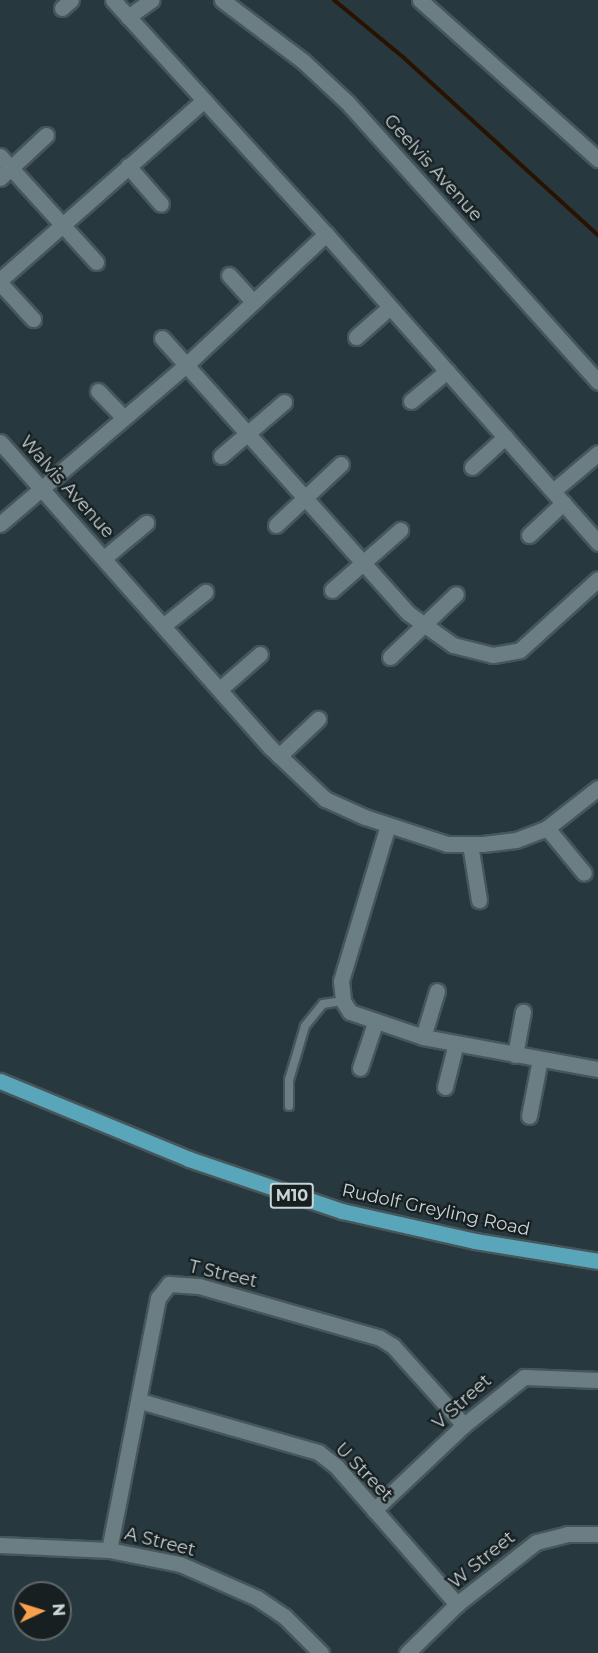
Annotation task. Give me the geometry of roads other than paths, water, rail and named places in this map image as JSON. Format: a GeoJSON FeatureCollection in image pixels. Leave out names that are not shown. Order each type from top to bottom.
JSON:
{"type":"FeatureCollection","features":[{"type":"Feature","properties":{"kind":"main road","name":"Rudolf Greyling Road"},"geometry":{"type":"LineString","coordinates":[[0,1081],[262,1187],[387,1222],[598,1260]]}},
{"type":"Feature","properties":{"kind":"street"},"geometry":{"type":"LineString","coordinates":[[112,0],[326,234],[598,543]]}},
{"type":"Feature","properties":{"kind":"street"},"geometry":{"type":"LineString","coordinates":[[128,17],[151,0]]}},
{"type":"Feature","properties":{"kind":"street","name":"Geelvis Avenue"},"geometry":{"type":"LineString","coordinates":[[222,0],[303,61],[347,102],[598,382]]}},
{"type":"Feature","properties":{"kind":"street"},"geometry":{"type":"LineString","coordinates":[[420,0],[598,159]]}},
{"type":"Feature","properties":{"kind":"street"},"geometry":{"type":"LineString","coordinates":[[33,319],[0,282],[61,223],[204,100]]}},
{"type":"Feature","properties":{"kind":"street"},"geometry":{"type":"LineString","coordinates":[[5,173],[46,135]]}},
{"type":"Feature","properties":{"kind":"street"},"geometry":{"type":"LineString","coordinates":[[0,156],[5,173],[61,223],[96,262]]}},
{"type":"Feature","properties":{"kind":"street"},"geometry":{"type":"LineString","coordinates":[[128,166],[161,204]]}},
{"type":"Feature","properties":{"kind":"street"},"geometry":{"type":"LineString","coordinates":[[0,524],[186,365],[326,234]]}},
{"type":"Feature","properties":{"kind":"street"},"geometry":{"type":"LineString","coordinates":[[229,274],[253,302]]}},
{"type":"Feature","properties":{"kind":"street"},"geometry":{"type":"LineString","coordinates":[[356,337],[390,307]]}},
{"type":"Feature","properties":{"kind":"street"},"geometry":{"type":"LineString","coordinates":[[162,339],[363,563],[424,626],[453,645],[507,655],[520,650],[598,579]]}},
{"type":"Feature","properties":{"kind":"street"},"geometry":{"type":"LineString","coordinates":[[411,401],[447,371]]}},
{"type":"Feature","properties":{"kind":"street"},"geometry":{"type":"LineString","coordinates":[[99,391],[123,418]]}},
{"type":"Feature","properties":{"kind":"street"},"geometry":{"type":"LineString","coordinates":[[221,456],[284,402]]}},
{"type":"Feature","properties":{"kind":"street"},"geometry":{"type":"LineString","coordinates":[[472,467],[505,437]]}},
{"type":"Feature","properties":{"kind":"street","name":"Walvis Avenue"},"geometry":{"type":"LineString","coordinates":[[0,442],[279,756],[325,799],[388,825],[447,844],[470,844],[516,840],[546,828],[598,788]]}},
{"type":"Feature","properties":{"kind":"street"},"geometry":{"type":"LineString","coordinates":[[529,535],[558,497],[598,453]]}},
{"type":"Feature","properties":{"kind":"street"},"geometry":{"type":"LineString","coordinates":[[276,525],[341,464]]}},
{"type":"Feature","properties":{"kind":"street","name":"Walvis Avenue"},"geometry":{"type":"LineString","coordinates":[[104,558],[146,523]]}},
{"type":"Feature","properties":{"kind":"street"},"geometry":{"type":"LineString","coordinates":[[333,590],[400,530]]}},
{"type":"Feature","properties":{"kind":"street"},"geometry":{"type":"LineString","coordinates":[[164,625],[205,592]]}},
{"type":"Feature","properties":{"kind":"street"},"geometry":{"type":"LineString","coordinates":[[390,657],[456,594]]}},
{"type":"Feature","properties":{"kind":"street"},"geometry":{"type":"LineString","coordinates":[[220,689],[260,654]]}},
{"type":"Feature","properties":{"kind":"street"},"geometry":{"type":"LineString","coordinates":[[279,756],[318,719]]}},
{"type":"Feature","properties":{"kind":"street"},"geometry":{"type":"LineString","coordinates":[[388,825],[341,981],[343,1001],[350,1012],[375,1023],[423,1037],[540,1059],[597,1064]]}},
{"type":"Feature","properties":{"kind":"street"},"geometry":{"type":"LineString","coordinates":[[546,828],[584,873]]}},
{"type":"Feature","properties":{"kind":"street"},"geometry":{"type":"LineString","coordinates":[[470,844],[479,900]]}},
{"type":"Feature","properties":{"kind":"street"},"geometry":{"type":"LineString","coordinates":[[423,1037],[437,991]]}},
{"type":"Feature","properties":{"kind":"street"},"geometry":{"type":"LineString","coordinates":[[515,1054],[523,1012]]}},
{"type":"Feature","properties":{"kind":"street"},"geometry":{"type":"LineString","coordinates":[[360,1068],[375,1023]]}},
{"type":"Feature","properties":{"kind":"street"},"geometry":{"type":"LineString","coordinates":[[445,1087],[456,1043]]}},
{"type":"Feature","properties":{"kind":"street"},"geometry":{"type":"LineString","coordinates":[[529,1116],[540,1059]]}},
{"type":"Feature","properties":{"kind":"street","name":"T Street"},"geometry":{"type":"LineString","coordinates":[[109,1550],[163,1287],[178,1282],[380,1338],[393,1346],[464,1425]]}},
{"type":"Feature","properties":{"kind":"street","name":"V Street"},"geometry":{"type":"LineString","coordinates":[[374,1510],[464,1425],[524,1377],[598,1380]]}},
{"type":"Feature","properties":{"kind":"street","name":"U Street"},"geometry":{"type":"LineString","coordinates":[[140,1401],[318,1452],[374,1510],[457,1604]]}},
{"type":"Feature","properties":{"kind":"street","name":"W Street"},"geometry":{"type":"LineString","coordinates":[[407,1653],[457,1604],[536,1542],[567,1534],[598,1534]]}},
{"type":"Feature","properties":{"kind":"street","name":"A Street"},"geometry":{"type":"LineString","coordinates":[[0,1545],[109,1550],[180,1564],[228,1584],[285,1617],[321,1653]]}},
{"type":"Feature","properties":{"kind":"lane"},"geometry":{"type":"LineString","coordinates":[[289,1106],[292,1064],[309,1018],[323,1004],[343,1001]]}},
{"type":"Feature","properties":{"kind":"waterway"},"geometry":{"type":"LineString","coordinates":[[334,0],[404,58],[598,235]]}}]}
